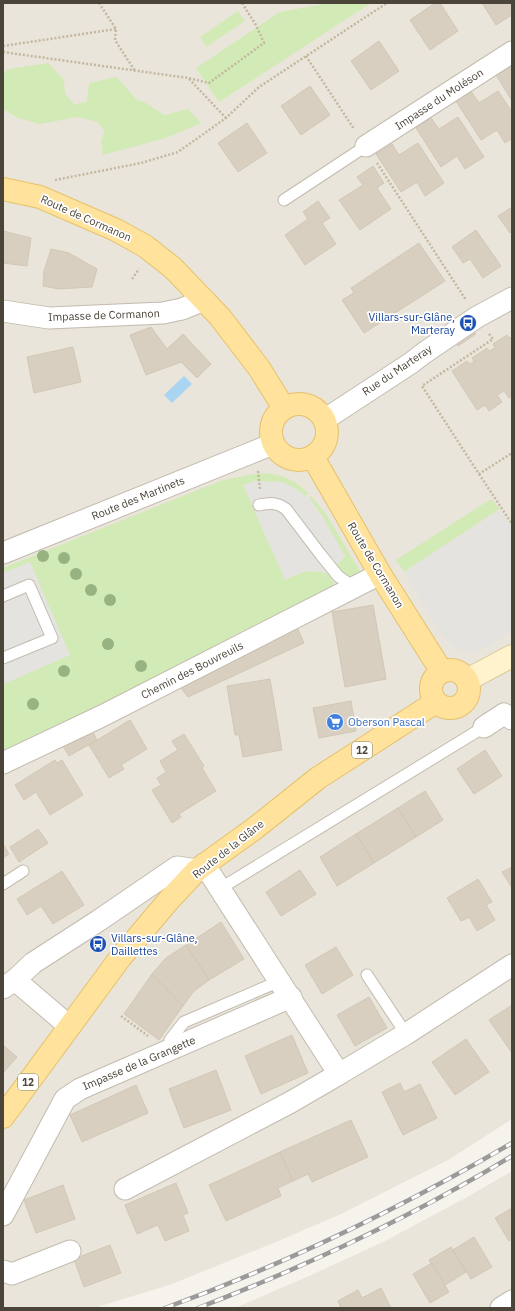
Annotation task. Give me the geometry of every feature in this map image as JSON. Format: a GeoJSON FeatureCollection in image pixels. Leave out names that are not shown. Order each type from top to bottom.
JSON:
{"type":"FeatureCollection","features":[{"type":"Feature","properties":{"kind":"main road","name":"Route de Cormanon"},"geometry":{"type":"LineString","coordinates":[[3,189],[40,197],[116,230],[145,246],[173,268],[220,316],[246,349],[284,408]]}},
{"type":"Feature","properties":{"kind":"main road"},"geometry":{"type":"LineString","coordinates":[[295,404],[307,405],[317,410],[324,420],[327,430],[326,441],[321,450],[313,457],[302,460],[290,459],[280,454],[273,444],[271,434],[272,424],[276,415],[284,408],[295,404]]}},
{"type":"Feature","properties":{"kind":"main road","name":"Route de Cormanon"},"geometry":{"type":"LineString","coordinates":[[313,457],[380,574],[442,672]]}},
{"type":"Feature","properties":{"kind":"main road"},"geometry":{"type":"LineString","coordinates":[[467,680],[512,656]]}},
{"type":"Feature","properties":{"kind":"main road"},"geometry":{"type":"LineString","coordinates":[[456,670],[467,680],[469,691],[464,702],[453,708],[447,708],[436,702],[432,694],[431,686],[435,677],[442,672],[456,670]]}},
{"type":"Feature","properties":{"kind":"main road","name":"Route de la Glâne"},"geometry":{"type":"LineString","coordinates":[[3,1117],[120,958],[169,900],[201,867],[254,829],[318,778],[436,702]]}},
{"type":"Feature","properties":{"kind":"street","name":"Impasse du Moléson"},"geometry":{"type":"LineString","coordinates":[[366,146],[512,52]]}},
{"type":"Feature","properties":{"kind":"street","name":"Rue du Marteray"},"geometry":{"type":"LineString","coordinates":[[324,420],[411,363],[477,317],[512,298]]}},
{"type":"Feature","properties":{"kind":"street","name":"Impasse de Cormanon"},"geometry":{"type":"LineString","coordinates":[[3,311],[49,318],[163,313],[182,309],[204,300]]}},
{"type":"Feature","properties":{"kind":"street","name":"Route des Martinets"},"geometry":{"type":"LineString","coordinates":[[3,552],[273,444]]}},
{"type":"Feature","properties":{"kind":"street","name":"Chemin des Bouvreuils"},"geometry":{"type":"LineString","coordinates":[[3,763],[102,716],[380,574]]}},
{"type":"Feature","properties":{"kind":"street"},"geometry":{"type":"LineString","coordinates":[[484,727],[504,714],[512,719]]}},
{"type":"Feature","properties":{"kind":"street"},"geometry":{"type":"LineString","coordinates":[[70,1026],[9,984],[33,963],[177,867],[201,867],[221,888],[339,1074]]}},
{"type":"Feature","properties":{"kind":"street"},"geometry":{"type":"LineString","coordinates":[[125,1189],[291,1102],[406,1034],[512,965]]}},
{"type":"Feature","properties":{"kind":"street","name":"Impasse de la Grangette"},"geometry":{"type":"LineString","coordinates":[[3,1215],[65,1099],[80,1088],[285,989]]}},
{"type":"Feature","properties":{"kind":"street"},"geometry":{"type":"LineString","coordinates":[[3,1271],[12,1274],[70,1251]]}},
{"type":"Feature","properties":{"kind":"street"},"geometry":{"type":"LineString","coordinates":[[501,1308],[512,1301]]}},
{"type":"Feature","properties":{"kind":"lane"},"geometry":{"type":"LineString","coordinates":[[284,200],[366,146]]}},
{"type":"Feature","properties":{"kind":"lane"},"geometry":{"type":"LineString","coordinates":[[259,505],[275,503],[286,509],[329,566],[338,576],[353,587]]}},
{"type":"Feature","properties":{"kind":"lane"},"geometry":{"type":"LineString","coordinates":[[3,596],[29,585],[52,638],[3,658]]}},
{"type":"Feature","properties":{"kind":"lane"},"geometry":{"type":"LineString","coordinates":[[221,888],[484,727]]}},
{"type":"Feature","properties":{"kind":"lane"},"geometry":{"type":"LineString","coordinates":[[3,884],[22,871]]}},
{"type":"Feature","properties":{"kind":"lane"},"geometry":{"type":"LineString","coordinates":[[367,975],[406,1034]]}},
{"type":"Feature","properties":{"kind":"lane"},"geometry":{"type":"LineString","coordinates":[[170,1040],[184,1022],[285,989]]}},
{"type":"Feature","properties":{"kind":"path"},"geometry":{"type":"LineString","coordinates":[[99,3],[116,29],[115,40],[135,72]]}},
{"type":"Feature","properties":{"kind":"path"},"geometry":{"type":"LineString","coordinates":[[3,52],[135,72],[188,78],[209,83],[264,42],[256,25],[242,3]]}},
{"type":"Feature","properties":{"kind":"path"},"geometry":{"type":"LineString","coordinates":[[52,180],[141,163],[178,152],[226,118],[259,88],[387,3]]}},
{"type":"Feature","properties":{"kind":"path"},"geometry":{"type":"LineString","coordinates":[[3,46],[116,29]]}},
{"type":"Feature","properties":{"kind":"path"},"geometry":{"type":"LineString","coordinates":[[306,56],[347,118]]}},
{"type":"Feature","properties":{"kind":"path"},"geometry":{"type":"LineString","coordinates":[[188,78],[226,118]]}},
{"type":"Feature","properties":{"kind":"path"},"geometry":{"type":"LineString","coordinates":[[387,179],[493,339],[422,386],[512,524]]}},
{"type":"Feature","properties":{"kind":"path"},"geometry":{"type":"LineString","coordinates":[[132,279],[143,264]]}},
{"type":"Feature","properties":{"kind":"path"},"geometry":{"type":"LineString","coordinates":[[479,474],[512,453]]}},
{"type":"Feature","properties":{"kind":"path"},"geometry":{"type":"LineString","coordinates":[[258,469],[260,491]]}},
{"type":"Feature","properties":{"kind":"path"},"geometry":{"type":"LineString","coordinates":[[121,1016],[136,1028]]}},
{"type":"Feature","properties":{"kind":"shaded area"},"geometry":{"type":"Polygon","coordinates":[[[3,3],[512,3],[512,1119],[450,1159],[341,1214],[172,1284],[94,1308],[3,1308],[3,3]]]}},
{"type":"Feature","properties":{"kind":"shaded area"},"geometry":{"type":"Polygon","coordinates":[[[254,481],[282,482],[309,498],[322,516],[345,556],[328,574],[315,570],[302,572],[285,580],[243,485],[254,481]]]}},
{"type":"Feature","properties":{"kind":"shaded area"},"geometry":{"type":"Polygon","coordinates":[[[500,509],[512,528],[512,631],[487,647],[469,653],[456,649],[442,637],[404,572],[500,509]]]}},
{"type":"Feature","properties":{"kind":"shaded area"},"geometry":{"type":"Polygon","coordinates":[[[30,562],[70,655],[3,684],[3,573],[30,562]]]}},
{"type":"Feature","properties":{"kind":"shaded area"},"geometry":{"type":"Polygon","coordinates":[[[512,1171],[512,1308],[235,1308],[385,1241],[512,1171]]]}},
{"type":"Feature","properties":{"kind":"green space"},"geometry":{"type":"Polygon","coordinates":[[[329,3],[371,3],[219,102],[196,68],[280,12],[329,3]]]}},
{"type":"Feature","properties":{"kind":"green space"},"geometry":{"type":"Polygon","coordinates":[[[238,11],[245,21],[206,47],[200,37],[238,11]]]}},
{"type":"Feature","properties":{"kind":"green space"},"geometry":{"type":"Polygon","coordinates":[[[48,63],[64,80],[65,94],[75,105],[87,101],[89,83],[116,77],[137,100],[144,102],[164,115],[188,109],[201,123],[166,138],[103,155],[101,141],[105,132],[98,122],[77,117],[40,124],[18,118],[3,109],[3,75],[8,69],[48,63]]]}},
{"type":"Feature","properties":{"kind":"green space"},"geometry":{"type":"Polygon","coordinates":[[[260,473],[274,474],[287,478],[298,484],[309,494],[306,496],[291,486],[285,579],[310,571],[321,572],[328,574],[334,583],[332,590],[232,636],[228,642],[3,757],[3,684],[69,655],[3,573],[3,568],[223,480],[260,473]]]}},
{"type":"Feature","properties":{"kind":"green space"},"geometry":{"type":"Polygon","coordinates":[[[311,496],[326,514],[361,573],[357,576],[346,577],[335,566],[345,556],[322,516],[309,498],[311,496]]]}},
{"type":"Feature","properties":{"kind":"green space"},"geometry":{"type":"Polygon","coordinates":[[[491,499],[500,509],[404,572],[396,560],[491,499]]]}},
{"type":"Feature","properties":{"kind":"water"},"geometry":{"type":"Polygon","coordinates":[[[184,376],[192,384],[172,403],[164,395],[184,376]]]}},
{"type":"Feature","properties":{"kind":"building"},"geometry":{"type":"Polygon","coordinates":[[[435,3],[440,3],[458,31],[430,50],[410,20],[435,3]]]}},
{"type":"Feature","properties":{"kind":"building"},"geometry":{"type":"Polygon","coordinates":[[[482,3],[512,3],[512,15],[496,25],[482,3]]]}},
{"type":"Feature","properties":{"kind":"building"},"geometry":{"type":"Polygon","coordinates":[[[379,41],[399,71],[371,90],[351,61],[379,41]]]}},
{"type":"Feature","properties":{"kind":"building"},"geometry":{"type":"Polygon","coordinates":[[[511,65],[512,67],[512,101],[496,75],[511,65]]]}},
{"type":"Feature","properties":{"kind":"building"},"geometry":{"type":"Polygon","coordinates":[[[310,86],[330,115],[301,135],[281,106],[310,86]]]}},
{"type":"Feature","properties":{"kind":"building"},"geometry":{"type":"Polygon","coordinates":[[[471,91],[479,103],[498,91],[512,112],[512,139],[505,143],[497,130],[481,140],[456,101],[471,91]]]}},
{"type":"Feature","properties":{"kind":"building"},"geometry":{"type":"Polygon","coordinates":[[[458,117],[484,157],[465,169],[457,156],[441,167],[416,128],[431,118],[439,129],[458,117]]]}},
{"type":"Feature","properties":{"kind":"building"},"geometry":{"type":"Polygon","coordinates":[[[247,123],[267,153],[238,172],[218,143],[247,123]]]}},
{"type":"Feature","properties":{"kind":"building"},"geometry":{"type":"Polygon","coordinates":[[[418,143],[444,183],[425,196],[417,182],[401,192],[376,154],[392,144],[399,155],[418,143]]]}},
{"type":"Feature","properties":{"kind":"building"},"geometry":{"type":"Polygon","coordinates":[[[373,166],[384,183],[377,188],[391,209],[360,230],[339,200],[363,185],[357,177],[373,166]]]}},
{"type":"Feature","properties":{"kind":"building"},"geometry":{"type":"Polygon","coordinates":[[[318,201],[330,218],[322,223],[336,244],[305,265],[285,235],[308,219],[303,212],[318,201]]]}},
{"type":"Feature","properties":{"kind":"building"},"geometry":{"type":"Polygon","coordinates":[[[512,207],[512,231],[510,233],[498,216],[512,207]]]}},
{"type":"Feature","properties":{"kind":"building"},"geometry":{"type":"Polygon","coordinates":[[[476,230],[501,266],[483,278],[470,259],[463,263],[452,247],[476,230]]]}},
{"type":"Feature","properties":{"kind":"building"},"geometry":{"type":"Polygon","coordinates":[[[3,231],[31,238],[27,266],[3,263],[3,231]]]}},
{"type":"Feature","properties":{"kind":"building"},"geometry":{"type":"Polygon","coordinates":[[[419,243],[445,281],[364,333],[342,300],[354,293],[351,288],[419,243]]]}},
{"type":"Feature","properties":{"kind":"building"},"geometry":{"type":"Polygon","coordinates":[[[51,249],[69,253],[97,269],[92,287],[59,289],[43,286],[44,271],[51,249]]]}},
{"type":"Feature","properties":{"kind":"building"},"geometry":{"type":"Polygon","coordinates":[[[151,327],[167,349],[183,334],[211,364],[197,378],[181,362],[146,375],[130,335],[151,327]]]}},
{"type":"Feature","properties":{"kind":"building"},"geometry":{"type":"Polygon","coordinates":[[[472,329],[476,334],[458,346],[454,340],[472,329]]]}},
{"type":"Feature","properties":{"kind":"building"},"geometry":{"type":"Polygon","coordinates":[[[507,335],[509,338],[512,337],[512,396],[509,398],[504,391],[497,395],[502,402],[489,411],[485,405],[477,410],[452,371],[467,361],[470,364],[474,361],[472,358],[487,348],[489,351],[495,348],[493,344],[507,335]]]}},
{"type":"Feature","properties":{"kind":"building"},"geometry":{"type":"Polygon","coordinates":[[[73,347],[81,382],[34,393],[27,357],[73,347]]]}},
{"type":"Feature","properties":{"kind":"building"},"geometry":{"type":"Polygon","coordinates":[[[373,605],[386,679],[345,687],[332,612],[373,605]]]}},
{"type":"Feature","properties":{"kind":"building"},"geometry":{"type":"Polygon","coordinates":[[[297,627],[304,643],[188,697],[178,684],[297,627]]]}},
{"type":"Feature","properties":{"kind":"building"},"geometry":{"type":"Polygon","coordinates":[[[270,679],[282,750],[243,757],[239,735],[235,735],[227,686],[270,679]]]}},
{"type":"Feature","properties":{"kind":"building"},"geometry":{"type":"Polygon","coordinates":[[[351,701],[356,731],[319,738],[313,708],[351,701]]]}},
{"type":"Feature","properties":{"kind":"building"},"geometry":{"type":"Polygon","coordinates":[[[130,720],[147,749],[121,765],[124,769],[109,778],[89,745],[130,720]]]}},
{"type":"Feature","properties":{"kind":"building"},"geometry":{"type":"Polygon","coordinates":[[[90,726],[97,740],[69,756],[61,743],[90,726]]]}},
{"type":"Feature","properties":{"kind":"building"},"geometry":{"type":"Polygon","coordinates":[[[184,734],[204,766],[202,768],[216,791],[179,814],[181,817],[172,823],[152,790],[161,785],[157,778],[166,772],[160,761],[178,750],[172,741],[184,734]]]}},
{"type":"Feature","properties":{"kind":"building"},"geometry":{"type":"Polygon","coordinates":[[[485,750],[502,776],[474,794],[457,769],[485,750]]]}},
{"type":"Feature","properties":{"kind":"building"},"geometry":{"type":"Polygon","coordinates":[[[55,760],[57,763],[62,760],[83,795],[50,815],[36,792],[24,800],[15,785],[55,760]]]}},
{"type":"Feature","properties":{"kind":"building"},"geometry":{"type":"Polygon","coordinates":[[[425,791],[443,820],[416,837],[398,808],[425,791]]]}},
{"type":"Feature","properties":{"kind":"building"},"geometry":{"type":"Polygon","coordinates":[[[398,808],[416,837],[374,863],[356,834],[398,808]]]}},
{"type":"Feature","properties":{"kind":"building"},"geometry":{"type":"Polygon","coordinates":[[[38,829],[48,843],[19,862],[10,847],[38,829]]]}},
{"type":"Feature","properties":{"kind":"building"},"geometry":{"type":"Polygon","coordinates":[[[356,834],[374,863],[337,886],[320,857],[356,834]]]}},
{"type":"Feature","properties":{"kind":"building"},"geometry":{"type":"Polygon","coordinates":[[[3,844],[9,854],[3,858],[3,844]]]}},
{"type":"Feature","properties":{"kind":"building"},"geometry":{"type":"Polygon","coordinates":[[[512,867],[512,888],[502,872],[512,867]]]}},
{"type":"Feature","properties":{"kind":"building"},"geometry":{"type":"Polygon","coordinates":[[[300,870],[316,894],[281,916],[266,892],[300,870]]]}},
{"type":"Feature","properties":{"kind":"building"},"geometry":{"type":"Polygon","coordinates":[[[62,871],[84,905],[53,924],[41,906],[27,915],[17,899],[62,871]]]}},
{"type":"Feature","properties":{"kind":"building"},"geometry":{"type":"Polygon","coordinates":[[[478,879],[492,902],[486,905],[495,920],[477,931],[469,917],[461,921],[447,898],[478,879]]]}},
{"type":"Feature","properties":{"kind":"building"},"geometry":{"type":"Polygon","coordinates":[[[221,922],[244,959],[209,980],[186,945],[221,922]]]}},
{"type":"Feature","properties":{"kind":"building"},"geometry":{"type":"Polygon","coordinates":[[[186,945],[209,980],[194,991],[183,1006],[152,974],[166,958],[186,945]]]}},
{"type":"Feature","properties":{"kind":"building"},"geometry":{"type":"Polygon","coordinates":[[[336,947],[353,975],[322,994],[305,965],[336,947]]]}},
{"type":"Feature","properties":{"kind":"building"},"geometry":{"type":"Polygon","coordinates":[[[152,974],[183,1006],[159,1040],[124,1014],[152,974]]]}},
{"type":"Feature","properties":{"kind":"building"},"geometry":{"type":"Polygon","coordinates":[[[369,997],[387,1028],[355,1046],[337,1015],[369,997]]]}},
{"type":"Feature","properties":{"kind":"building"},"geometry":{"type":"Polygon","coordinates":[[[512,1005],[512,1053],[489,1020],[512,1005]]]}},
{"type":"Feature","properties":{"kind":"building"},"geometry":{"type":"Polygon","coordinates":[[[292,1035],[308,1073],[261,1094],[245,1056],[292,1035]]]}},
{"type":"Feature","properties":{"kind":"building"},"geometry":{"type":"Polygon","coordinates":[[[466,1039],[489,1072],[455,1095],[432,1062],[466,1039]]]}},
{"type":"Feature","properties":{"kind":"building"},"geometry":{"type":"Polygon","coordinates":[[[3,1045],[17,1057],[3,1073],[3,1045]]]}},
{"type":"Feature","properties":{"kind":"building"},"geometry":{"type":"Polygon","coordinates":[[[216,1070],[231,1110],[184,1128],[169,1089],[216,1070]]]}},
{"type":"Feature","properties":{"kind":"building"},"geometry":{"type":"Polygon","coordinates":[[[400,1083],[404,1092],[420,1084],[437,1118],[403,1135],[382,1092],[400,1083]]]}},
{"type":"Feature","properties":{"kind":"building"},"geometry":{"type":"Polygon","coordinates":[[[136,1085],[148,1113],[82,1142],[70,1115],[136,1085]]]}},
{"type":"Feature","properties":{"kind":"building"},"geometry":{"type":"Polygon","coordinates":[[[351,1120],[368,1157],[312,1182],[308,1174],[293,1181],[280,1152],[351,1120]]]}},
{"type":"Feature","properties":{"kind":"building"},"geometry":{"type":"Polygon","coordinates":[[[280,1152],[293,1181],[278,1188],[281,1196],[226,1221],[209,1185],[280,1152]]]}},
{"type":"Feature","properties":{"kind":"building"},"geometry":{"type":"Polygon","coordinates":[[[176,1183],[188,1213],[183,1215],[189,1231],[165,1241],[158,1225],[137,1234],[125,1205],[176,1183]]]}},
{"type":"Feature","properties":{"kind":"building"},"geometry":{"type":"Polygon","coordinates":[[[63,1185],[75,1219],[36,1233],[24,1200],[63,1185]]]}},
{"type":"Feature","properties":{"kind":"building"},"geometry":{"type":"Polygon","coordinates":[[[512,1208],[512,1239],[509,1241],[495,1218],[512,1208]]]}},
{"type":"Feature","properties":{"kind":"building"},"geometry":{"type":"Polygon","coordinates":[[[474,1237],[492,1267],[471,1279],[453,1250],[474,1237]]]}},
{"type":"Feature","properties":{"kind":"building"},"geometry":{"type":"Polygon","coordinates":[[[110,1245],[121,1273],[84,1287],[74,1259],[110,1245]]]}},
{"type":"Feature","properties":{"kind":"building"},"geometry":{"type":"Polygon","coordinates":[[[451,1247],[466,1272],[445,1285],[429,1260],[451,1247]]]}},
{"type":"Feature","properties":{"kind":"building"},"geometry":{"type":"Polygon","coordinates":[[[432,1263],[449,1292],[430,1303],[413,1274],[432,1263]]]}},
{"type":"Feature","properties":{"kind":"building"},"geometry":{"type":"Polygon","coordinates":[[[381,1288],[391,1308],[341,1308],[338,1301],[358,1290],[362,1298],[381,1288]]]}},
{"type":"Feature","properties":{"kind":"railway"},"geometry":{"type":"LineString","coordinates":[[165,1308],[299,1254],[428,1190],[512,1143]]}},
{"type":"Feature","properties":{"kind":"railway"},"geometry":{"type":"LineString","coordinates":[[198,1308],[319,1258],[436,1200],[512,1156]]}},
{"type":"Feature","properties":{"kind":"place","name":"Villars-sur-Glâne, Marteray"},"geometry":{"type":"Point","coordinates":[468,323]}},
{"type":"Feature","properties":{"kind":"place","name":"Oberson Pascal"},"geometry":{"type":"Point","coordinates":[335,722]}},
{"type":"Feature","properties":{"kind":"place","name":"Villars-sur-Glâne, Daillettes"},"geometry":{"type":"Point","coordinates":[98,944]}}]}
